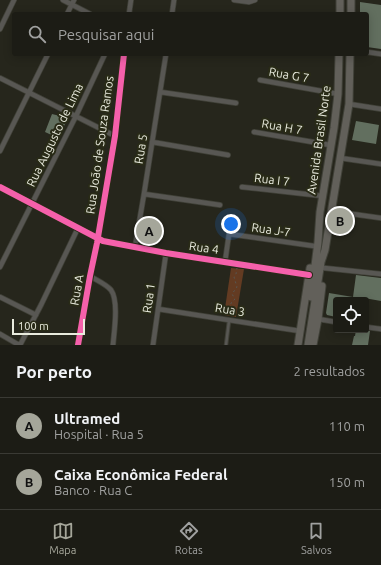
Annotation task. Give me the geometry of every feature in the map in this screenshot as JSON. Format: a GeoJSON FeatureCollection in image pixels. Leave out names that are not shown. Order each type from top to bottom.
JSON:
{"type":"FeatureCollection","features":[{"type":"Feature","properties":{"kind":"main road"},"geometry":{"type":"LineString","coordinates":[[340,0],[340,12]]}},
{"type":"Feature","properties":{"kind":"main road"},"geometry":{"type":"LineString","coordinates":[[351,0],[351,12]]}},
{"type":"Feature","properties":{"kind":"main road","name":"Avenida Brasil Norte"},"geometry":{"type":"LineString","coordinates":[[305,345],[318,242],[320,212],[338,94],[339,56]]}},
{"type":"Feature","properties":{"kind":"main road","name":"Avenida Brasil Norte"},"geometry":{"type":"LineString","coordinates":[[313,345],[318,319],[325,250],[349,104],[350,56]]}},
{"type":"Feature","properties":{"kind":"main road","name":"Avenida Brasil Norte"},"geometry":{"type":"LineString","coordinates":[[298,345],[314,246],[319,229]]}},
{"type":"Feature","properties":{"kind":"main road","name":"Avenida Brasil Norte"},"geometry":{"type":"LineString","coordinates":[[308,345],[321,262],[325,250]]}},
{"type":"Feature","properties":{"kind":"street"},"geometry":{"type":"LineString","coordinates":[[0,30],[14,0]]}},
{"type":"Feature","properties":{"kind":"street"},"geometry":{"type":"LineString","coordinates":[[63,0],[73,2],[87,12]]}},
{"type":"Feature","properties":{"kind":"street"},"geometry":{"type":"LineString","coordinates":[[129,12],[131,0]]}},
{"type":"Feature","properties":{"kind":"street"},"geometry":{"type":"LineString","coordinates":[[172,12],[174,0]]}},
{"type":"Feature","properties":{"kind":"street"},"geometry":{"type":"LineString","coordinates":[[234,0],[249,2],[255,0]]}},
{"type":"Feature","properties":{"kind":"street"},"geometry":{"type":"LineString","coordinates":[[68,12],[73,2]]}},
{"type":"Feature","properties":{"kind":"street"},"geometry":{"type":"LineString","coordinates":[[369,52],[381,54]]}},
{"type":"Feature","properties":{"kind":"street"},"geometry":{"type":"LineString","coordinates":[[0,151],[47,56]]}},
{"type":"Feature","properties":{"kind":"street","name":"Rua Augusto de Lima"},"geometry":{"type":"LineString","coordinates":[[0,268],[105,56]]}},
{"type":"Feature","properties":{"kind":"street","name":"Rua João de Souza Ramos"},"geometry":{"type":"LineString","coordinates":[[98,238],[115,136],[124,56]]}},
{"type":"Feature","properties":{"kind":"street","name":"Rua 5"},"geometry":{"type":"LineString","coordinates":[[135,248],[166,56]]}},
{"type":"Feature","properties":{"kind":"street"},"geometry":{"type":"LineString","coordinates":[[0,78],[115,136]]}},
{"type":"Feature","properties":{"kind":"street","name":"Rua G 7"},"geometry":{"type":"LineString","coordinates":[[260,80],[338,94]]}},
{"type":"Feature","properties":{"kind":"street"},"geometry":{"type":"LineString","coordinates":[[160,92],[236,103]]}},
{"type":"Feature","properties":{"kind":"street"},"geometry":{"type":"LineString","coordinates":[[349,104],[381,109]]}},
{"type":"Feature","properties":{"kind":"street","name":"Rua H 7"},"geometry":{"type":"LineString","coordinates":[[254,132],[330,145]]}},
{"type":"Feature","properties":{"kind":"street"},"geometry":{"type":"LineString","coordinates":[[152,142],[228,155]]}},
{"type":"Feature","properties":{"kind":"street"},"geometry":{"type":"LineString","coordinates":[[340,158],[381,164]]}},
{"type":"Feature","properties":{"kind":"street","name":"Rua I 7"},"geometry":{"type":"LineString","coordinates":[[242,186],[323,196]]}},
{"type":"Feature","properties":{"kind":"street","name":"Rua 4"},"geometry":{"type":"LineString","coordinates":[[0,187],[103,241],[135,248],[309,275]]}},
{"type":"Feature","properties":{"kind":"street"},"geometry":{"type":"LineString","coordinates":[[144,194],[220,205]]}},
{"type":"Feature","properties":{"kind":"street"},"geometry":{"type":"LineString","coordinates":[[331,211],[381,218]]}},
{"type":"Feature","properties":{"kind":"street"},"geometry":{"type":"LineString","coordinates":[[0,334],[20,345],[78,228]]}},
{"type":"Feature","properties":{"kind":"street","name":"Rua J-7"},"geometry":{"type":"LineString","coordinates":[[225,262],[229,234],[314,246]]}},
{"type":"Feature","properties":{"kind":"street","name":"Rua A"},"geometry":{"type":"LineString","coordinates":[[78,345],[98,238]]}},
{"type":"Feature","properties":{"kind":"street","name":"Rua 1"},"geometry":{"type":"LineString","coordinates":[[153,345],[166,253]]}},
{"type":"Feature","properties":{"kind":"street"},"geometry":{"type":"LineString","coordinates":[[324,268],[381,274]]}},
{"type":"Feature","properties":{"kind":"street"},"geometry":{"type":"LineString","coordinates":[[90,276],[111,290],[115,302],[113,345]]}},
{"type":"Feature","properties":{"kind":"street"},"geometry":{"type":"LineString","coordinates":[[0,297],[36,315]]}},
{"type":"Feature","properties":{"kind":"street","name":"Rua 3"},"geometry":{"type":"LineString","coordinates":[[158,309],[300,331]]}},
{"type":"Feature","properties":{"kind":"street"},"geometry":{"type":"LineString","coordinates":[[318,319],[333,322]]}},
{"type":"Feature","properties":{"kind":"street"},"geometry":{"type":"LineString","coordinates":[[369,327],[381,329]]}},
{"type":"Feature","properties":{"kind":"lane"},"geometry":{"type":"LineString","coordinates":[[226,345],[230,319]]}},
{"type":"Feature","properties":{"kind":"path"},"geometry":{"type":"LineString","coordinates":[[230,319],[230,313],[234,311],[231,307],[231,303],[235,298],[232,294],[237,287],[234,277],[237,268]]}},
{"type":"Feature","properties":{"kind":"shaded area"},"geometry":{"type":"Polygon","coordinates":[[[231,268],[244,269],[236,317],[224,315],[231,268]]]}},
{"type":"Feature","properties":{"kind":"building"},"geometry":{"type":"Polygon","coordinates":[[[360,2],[381,5],[381,49],[369,47],[369,12],[360,12],[360,2]]]}},
{"type":"Feature","properties":{"kind":"building"},"geometry":{"type":"Polygon","coordinates":[[[52,114],[68,118],[58,138],[45,132],[52,114]]]}},
{"type":"Feature","properties":{"kind":"building"},"geometry":{"type":"Polygon","coordinates":[[[356,121],[379,125],[376,144],[352,140],[356,121]]]}},
{"type":"Feature","properties":{"kind":"building"},"geometry":{"type":"Polygon","coordinates":[[[356,275],[381,278],[381,301],[369,299],[369,297],[353,297],[356,275]]]}},
{"type":"Feature","properties":{"kind":"building"},"geometry":{"type":"Polygon","coordinates":[[[329,293],[353,297],[333,297],[333,316],[327,315],[326,313],[329,293]]]}},
{"type":"Feature","properties":{"kind":"building"},"geometry":{"type":"Polygon","coordinates":[[[370,331],[368,345],[352,345],[356,333],[369,333],[370,331]]]}},
{"type":"Feature","properties":{"kind":"cycle path"},"geometry":{"type":"LineString","coordinates":[[78,345],[115,136],[124,56]]}},
{"type":"Feature","properties":{"kind":"cycle path"},"geometry":{"type":"LineString","coordinates":[[0,187],[103,241],[166,253],[309,275]]}},
{"type":"Feature","properties":{"kind":"place","name":"Caixa Econômica Federal"},"geometry":{"type":"Point","coordinates":[340,221]}},
{"type":"Feature","properties":{"kind":"place","name":"Ultramed"},"geometry":{"type":"Point","coordinates":[149,231]}}]}
